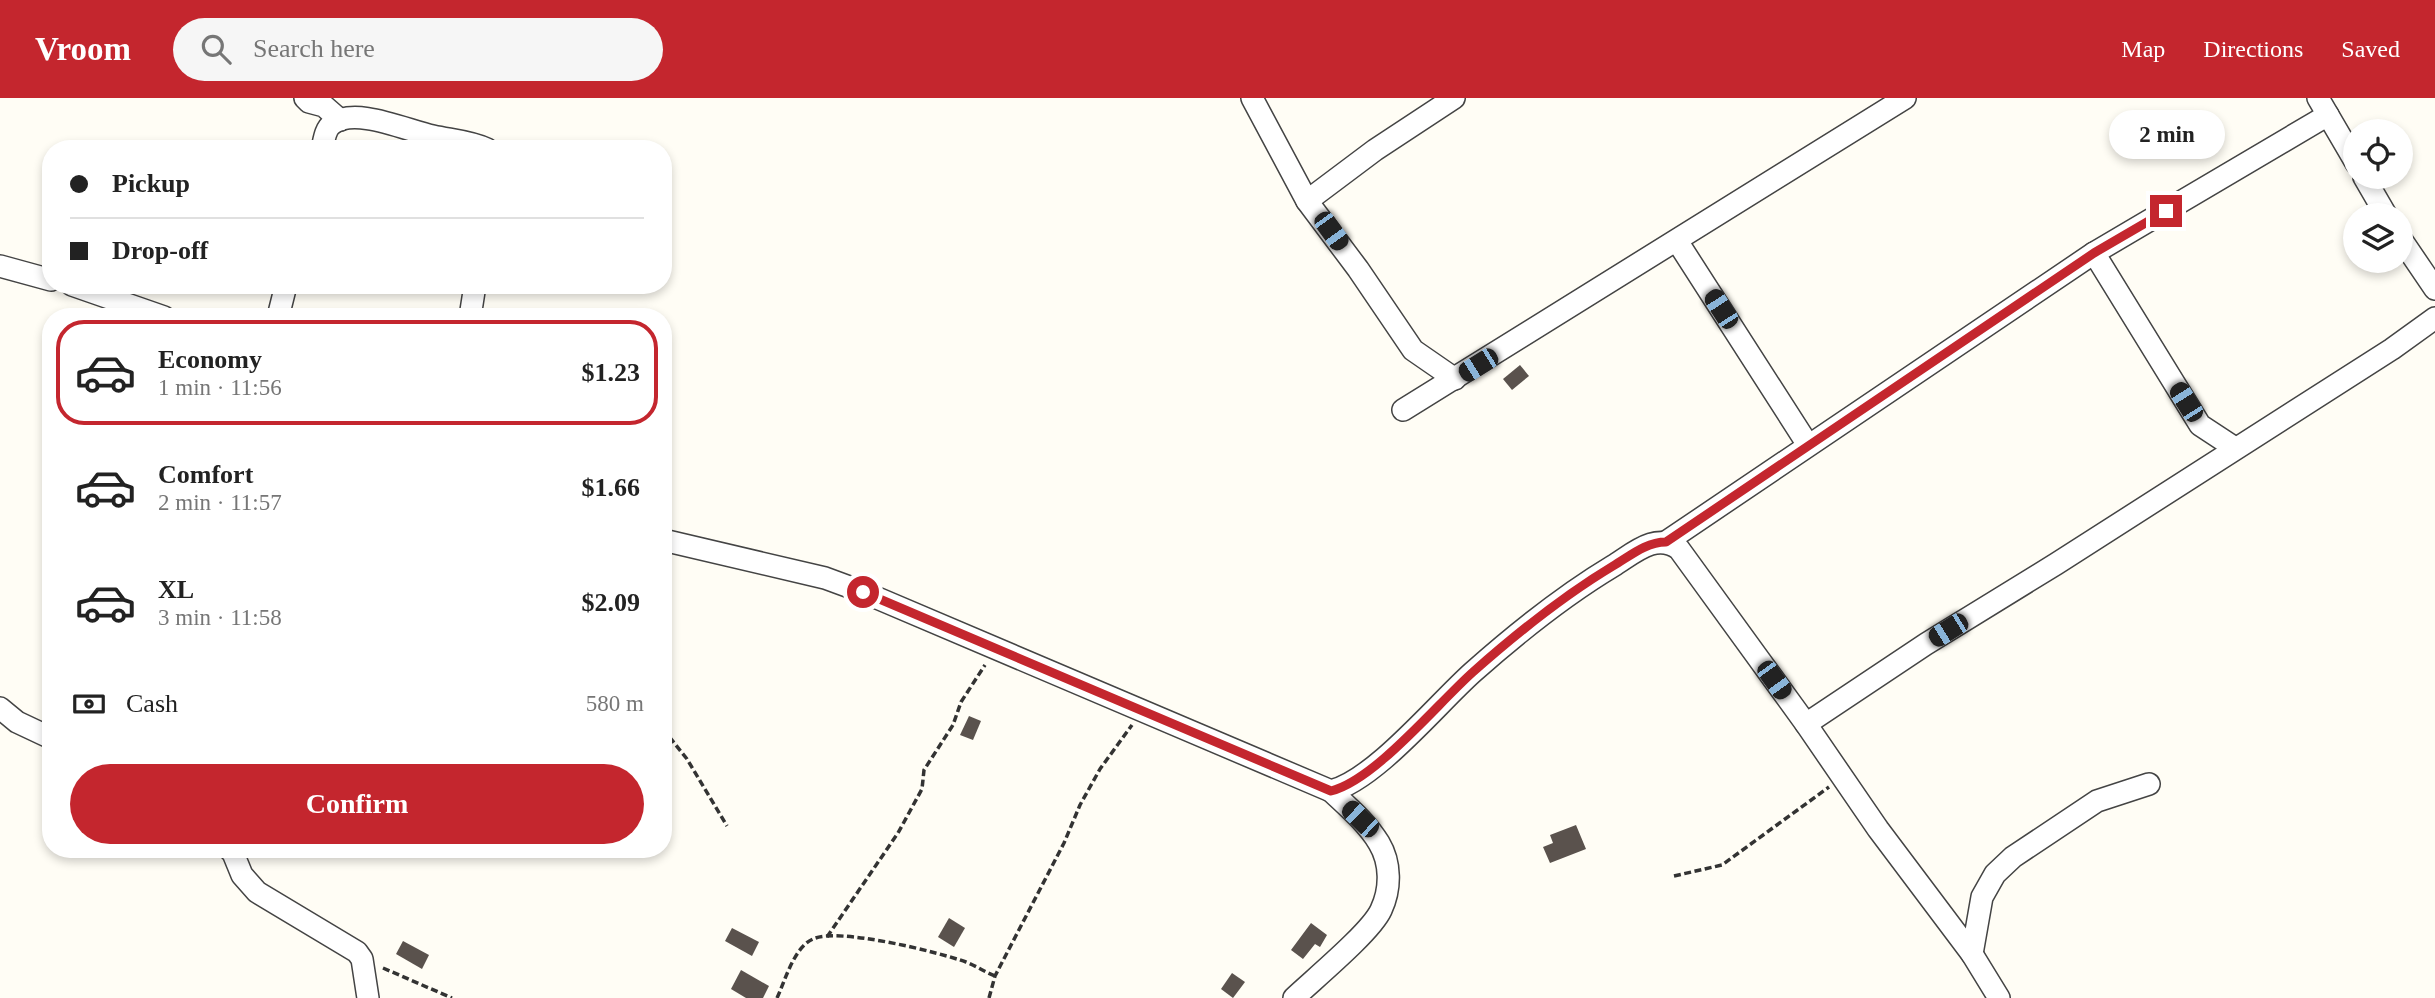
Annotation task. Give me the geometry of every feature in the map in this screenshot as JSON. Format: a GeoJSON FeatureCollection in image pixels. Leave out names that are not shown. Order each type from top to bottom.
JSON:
{"type":"FeatureCollection","features":[{"type":"Feature","properties":{"kind":"street"},"geometry":{"type":"LineString","coordinates":[[305,98],[309,102],[324,106],[340,120]]}},
{"type":"Feature","properties":{"kind":"street"},"geometry":{"type":"LineString","coordinates":[[1252,98],[1307,201],[1351,259],[1413,350],[1455,379]]}},
{"type":"Feature","properties":{"kind":"street"},"geometry":{"type":"LineString","coordinates":[[1307,201],[1375,150],[1454,98]]}},
{"type":"Feature","properties":{"kind":"street"},"geometry":{"type":"LineString","coordinates":[[1404,410],[1677,240],[1877,105],[1905,98]]}},
{"type":"Feature","properties":{"kind":"street"},"geometry":{"type":"LineString","coordinates":[[1331,791],[1343,788],[1371,770],[1473,672],[1576,588],[1650,544],[1666,542],[2094,253],[2323,107],[2343,141]]}},
{"type":"Feature","properties":{"kind":"street"},"geometry":{"type":"LineString","coordinates":[[324,140],[331,124],[355,118],[385,122],[447,140]]}},
{"type":"Feature","properties":{"kind":"street"},"geometry":{"type":"LineString","coordinates":[[1677,240],[1808,444]]}},
{"type":"Feature","properties":{"kind":"street"},"geometry":{"type":"LineString","coordinates":[[2094,253],[2200,425],[2235,448]]}},
{"type":"Feature","properties":{"kind":"street"},"geometry":{"type":"LineString","coordinates":[[2413,257],[2435,289]]}},
{"type":"Feature","properties":{"kind":"street"},"geometry":{"type":"LineString","coordinates":[[0,266],[42,278]]}},
{"type":"Feature","properties":{"kind":"street"},"geometry":{"type":"LineString","coordinates":[[98,294],[138,308]]}},
{"type":"Feature","properties":{"kind":"street"},"geometry":{"type":"LineString","coordinates":[[1805,724],[1926,643],[2392,349],[2435,318]]}},
{"type":"Feature","properties":{"kind":"street"},"geometry":{"type":"LineString","coordinates":[[672,542],[825,578],[1331,791],[1379,842],[1387,864],[1388,889],[1380,912],[1294,998]]}},
{"type":"Feature","properties":{"kind":"street"},"geometry":{"type":"LineString","coordinates":[[1666,542],[1679,549],[1878,829],[1972,954],[1999,998]]}},
{"type":"Feature","properties":{"kind":"street"},"geometry":{"type":"LineString","coordinates":[[0,708],[17,722],[42,734]]}},
{"type":"Feature","properties":{"kind":"street"},"geometry":{"type":"LineString","coordinates":[[1972,954],[1982,897],[1994,874],[2013,857],[2097,801],[2149,784]]}},
{"type":"Feature","properties":{"kind":"street"},"geometry":{"type":"LineString","coordinates":[[235,858],[242,876],[257,892],[345,943],[362,959],[368,998]]}},
{"type":"Feature","properties":{"kind":"path"},"geometry":{"type":"LineString","coordinates":[[827,937],[898,834],[919,795],[926,765],[946,738],[961,702],[996,648]]}},
{"type":"Feature","properties":{"kind":"path"},"geometry":{"type":"LineString","coordinates":[[989,998],[995,976],[1059,852],[1080,805],[1100,769],[1142,710]]}},
{"type":"Feature","properties":{"kind":"path"},"geometry":{"type":"LineString","coordinates":[[672,740],[687,759],[727,826]]}},
{"type":"Feature","properties":{"kind":"path"},"geometry":{"type":"LineString","coordinates":[[1674,876],[1722,865],[1737,857],[1842,777]]}},
{"type":"Feature","properties":{"kind":"path"},"geometry":{"type":"LineString","coordinates":[[777,998],[803,946],[814,938],[866,939],[943,955],[995,976]]}},
{"type":"Feature","properties":{"kind":"path"},"geometry":{"type":"LineString","coordinates":[[362,959],[452,998]]}},
{"type":"Feature","properties":{"kind":"building"},"geometry":{"type":"Polygon","coordinates":[[[1520,365],[1529,376],[1512,390],[1503,379],[1520,365]]]}},
{"type":"Feature","properties":{"kind":"building"},"geometry":{"type":"Polygon","coordinates":[[[969,716],[981,721],[973,740],[960,735],[969,716]]]}},
{"type":"Feature","properties":{"kind":"building"},"geometry":{"type":"Polygon","coordinates":[[[1576,825],[1586,849],[1550,863],[1543,847],[1553,843],[1550,835],[1576,825]]]}},
{"type":"Feature","properties":{"kind":"building"},"geometry":{"type":"Polygon","coordinates":[[[949,918],[965,928],[954,947],[938,937],[949,918]]]}},
{"type":"Feature","properties":{"kind":"building"},"geometry":{"type":"Polygon","coordinates":[[[1311,923],[1327,935],[1320,947],[1315,944],[1303,959],[1291,950],[1311,923]]]}},
{"type":"Feature","properties":{"kind":"building"},"geometry":{"type":"Polygon","coordinates":[[[732,928],[759,942],[752,956],[725,941],[732,928]]]}},
{"type":"Feature","properties":{"kind":"building"},"geometry":{"type":"Polygon","coordinates":[[[403,941],[429,955],[422,969],[396,954],[403,941]]]}},
{"type":"Feature","properties":{"kind":"building"},"geometry":{"type":"Polygon","coordinates":[[[741,970],[769,986],[763,998],[746,998],[731,989],[741,970]]]}},
{"type":"Feature","properties":{"kind":"building"},"geometry":{"type":"Polygon","coordinates":[[[1232,973],[1245,982],[1233,998],[1221,989],[1232,973]]]}},
{"type":"Feature","properties":{"kind":"route"},"geometry":{"type":"LineString","coordinates":[[863,592],[1331,791],[1343,788],[1371,770],[1473,672],[1576,588],[1650,544],[1666,542],[2094,253],[2166,211]]}}]}
